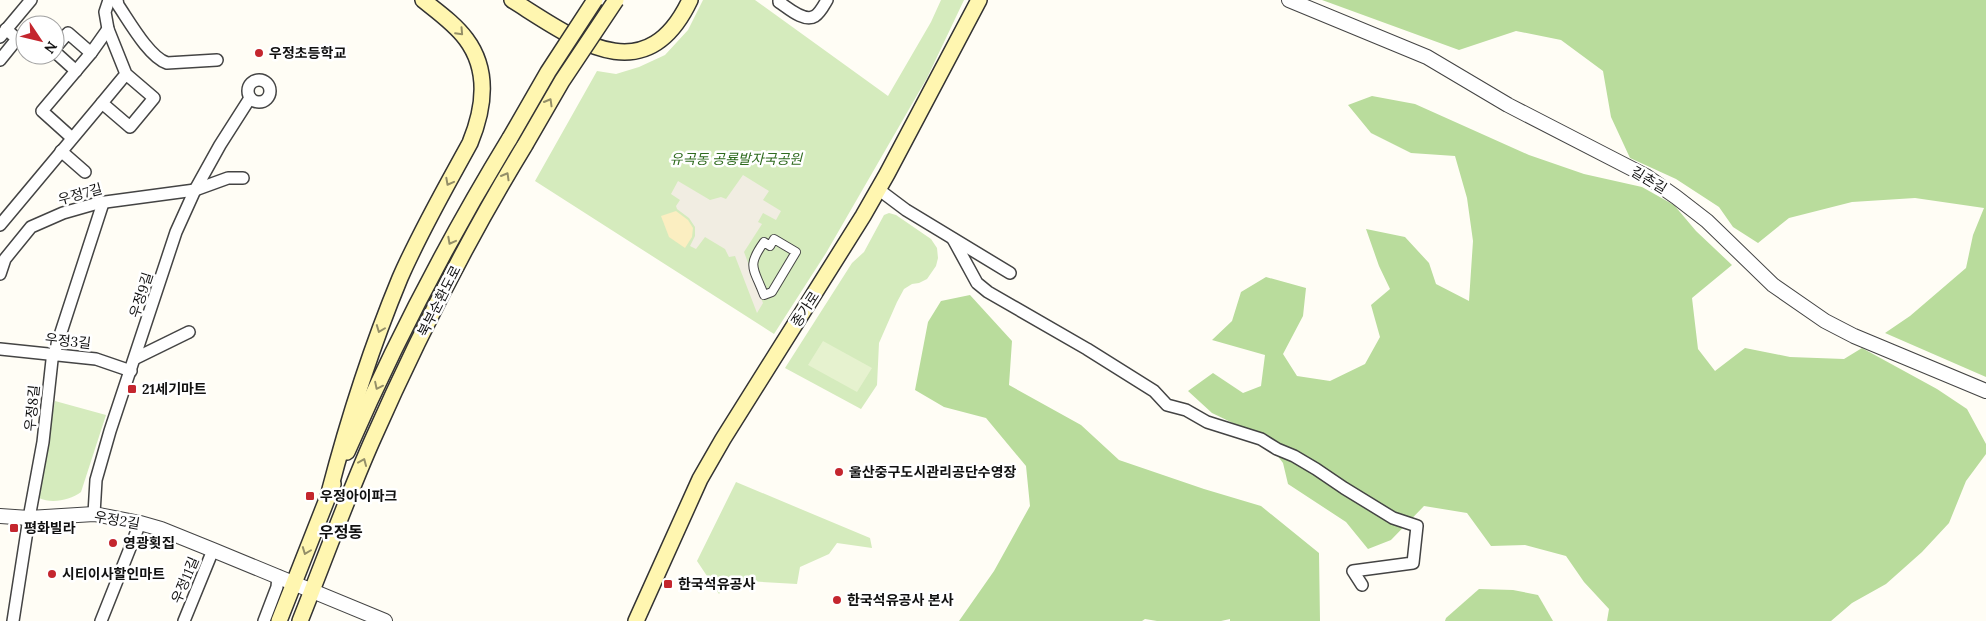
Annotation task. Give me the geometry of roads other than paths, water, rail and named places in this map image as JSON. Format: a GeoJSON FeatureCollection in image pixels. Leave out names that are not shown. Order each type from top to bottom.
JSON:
{"type":"FeatureCollection","features":[{"type":"Feature","properties":{"kind":"main road"},"geometry":{"type":"LineString","coordinates":[[329,493],[360,384],[397,285],[470,143],[483,101],[482,78],[476,58],[467,40],[455,27],[423,0]]}},
{"type":"Feature","properties":{"kind":"main road"},"geometry":{"type":"LineString","coordinates":[[512,0],[575,39],[602,50],[624,53],[645,48],[667,34],[681,16],[690,0]]}},
{"type":"Feature","properties":{"kind":"main road","name":"북부순환도로"},"geometry":{"type":"LineString","coordinates":[[279,621],[329,493],[355,434],[439,264],[469,207],[548,72],[595,0]]}},
{"type":"Feature","properties":{"kind":"main road","name":"북부순환도로"},"geometry":{"type":"LineString","coordinates":[[300,621],[372,442],[421,336],[483,215],[562,81],[616,0]]}},
{"type":"Feature","properties":{"kind":"main road","name":"종가로"},"geometry":{"type":"LineString","coordinates":[[636,621],[700,479],[878,189],[979,0]]}},
{"type":"Feature","properties":{"kind":"street"},"geometry":{"type":"LineString","coordinates":[[0,60],[18,39],[3,33],[31,0]]}},
{"type":"Feature","properties":{"kind":"street"},"geometry":{"type":"LineString","coordinates":[[101,0],[108,29],[126,74],[154,98],[130,127],[102,104]]}},
{"type":"Feature","properties":{"kind":"street"},"geometry":{"type":"LineString","coordinates":[[105,12],[109,0]]}},
{"type":"Feature","properties":{"kind":"street"},"geometry":{"type":"LineString","coordinates":[[117,0],[118,5],[160,61],[167,63],[217,60]]}},
{"type":"Feature","properties":{"kind":"street"},"geometry":{"type":"LineString","coordinates":[[779,0],[803,17],[811,18],[816,16],[827,0]]}},
{"type":"Feature","properties":{"kind":"street","name":"길촌길"},"geometry":{"type":"LineString","coordinates":[[1289,0],[1427,57],[1508,105],[1646,176],[1676,196],[1707,222],[1772,285],[1825,321],[1854,336],[1986,391]]}},
{"type":"Feature","properties":{"kind":"street"},"geometry":{"type":"LineString","coordinates":[[72,138],[42,111],[91,53],[108,29]]}},
{"type":"Feature","properties":{"kind":"street"},"geometry":{"type":"LineString","coordinates":[[65,37],[68,33],[91,53]]}},
{"type":"Feature","properties":{"kind":"street"},"geometry":{"type":"LineString","coordinates":[[65,60],[76,71]]}},
{"type":"Feature","properties":{"kind":"street"},"geometry":{"type":"LineString","coordinates":[[0,225],[126,74]]}},
{"type":"Feature","properties":{"kind":"street","name":"우정9길"},"geometry":{"type":"LineString","coordinates":[[94,514],[96,480],[110,431],[136,358],[176,232],[195,190],[220,145],[250,98]]}},
{"type":"Feature","properties":{"kind":"street"},"geometry":{"type":"LineString","coordinates":[[61,151],[85,172]]}},
{"type":"Feature","properties":{"kind":"street","name":"우정7길"},"geometry":{"type":"LineString","coordinates":[[0,274],[6,259],[31,227],[62,213],[103,203],[195,190],[228,178],[243,178]]}},
{"type":"Feature","properties":{"kind":"street"},"geometry":{"type":"LineString","coordinates":[[878,189],[906,210],[1010,273]]}},
{"type":"Feature","properties":{"kind":"street","name":"우정8길"},"geometry":{"type":"LineString","coordinates":[[12,621],[43,442],[54,355],[103,203]]}},
{"type":"Feature","properties":{"kind":"street"},"geometry":{"type":"LineString","coordinates":[[774,239],[796,252],[772,292],[764,295],[752,264],[753,257],[764,242],[770,246],[774,239]]}},
{"type":"Feature","properties":{"kind":"street"},"geometry":{"type":"LineString","coordinates":[[953,239],[977,283],[988,292],[1087,349],[1154,391],[1167,405],[1186,410],[1207,422],[1261,438],[1277,449],[1294,456],[1316,469],[1393,518],[1417,526],[1413,563],[1353,571],[1362,585]]}},
{"type":"Feature","properties":{"kind":"street"},"geometry":{"type":"LineString","coordinates":[[136,358],[189,332]]}},
{"type":"Feature","properties":{"kind":"street","name":"우정3길"},"geometry":{"type":"LineString","coordinates":[[0,349],[96,359],[131,371]]}},
{"type":"Feature","properties":{"kind":"street","name":"우정2길"},"geometry":{"type":"LineString","coordinates":[[0,516],[29,518],[94,514],[140,523],[161,529],[312,590]]}},
{"type":"Feature","properties":{"kind":"street"},"geometry":{"type":"LineString","coordinates":[[101,621],[140,523]]}},
{"type":"Feature","properties":{"kind":"street","name":"우정11길"},"geometry":{"type":"LineString","coordinates":[[184,621],[214,550]]}},
{"type":"Feature","properties":{"kind":"street"},"geometry":{"type":"LineString","coordinates":[[264,621],[278,587],[278,576]]}},
{"type":"Feature","properties":{"kind":"street"},"geometry":{"type":"LineString","coordinates":[[312,590],[384,621]]}},
{"type":"Feature","properties":{"kind":"place","name":"우정초등학교"},"geometry":{"type":"Point","coordinates":[259,53]}},
{"type":"Feature","properties":{"kind":"place","name":"21세기마트"},"geometry":{"type":"Point","coordinates":[132,389]}},
{"type":"Feature","properties":{"kind":"place","name":"울산중구도시관리공단수영장"},"geometry":{"type":"Point","coordinates":[839,472]}},
{"type":"Feature","properties":{"kind":"place","name":"우정아이파크"},"geometry":{"type":"Point","coordinates":[310,496]}},
{"type":"Feature","properties":{"kind":"place","name":"평화빌라"},"geometry":{"type":"Point","coordinates":[14,528]}},
{"type":"Feature","properties":{"kind":"place","name":"영광횟집"},"geometry":{"type":"Point","coordinates":[113,543]}},
{"type":"Feature","properties":{"kind":"place","name":"시티이사할인마트"},"geometry":{"type":"Point","coordinates":[52,574]}},
{"type":"Feature","properties":{"kind":"place","name":"한국석유공사"},"geometry":{"type":"Point","coordinates":[668,584]}},
{"type":"Feature","properties":{"kind":"place","name":"한국석유공사 본사"},"geometry":{"type":"Point","coordinates":[837,600]}},
{"type":"Feature","properties":{"kind":"district","name":"우정동"},"geometry":{"type":"Point","coordinates":[341,532]}},
{"type":"Feature","properties":{"kind":"park label","name":"유곡동 공룡발자국공원"},"geometry":{"type":"Point","coordinates":[736,159]}}]}
